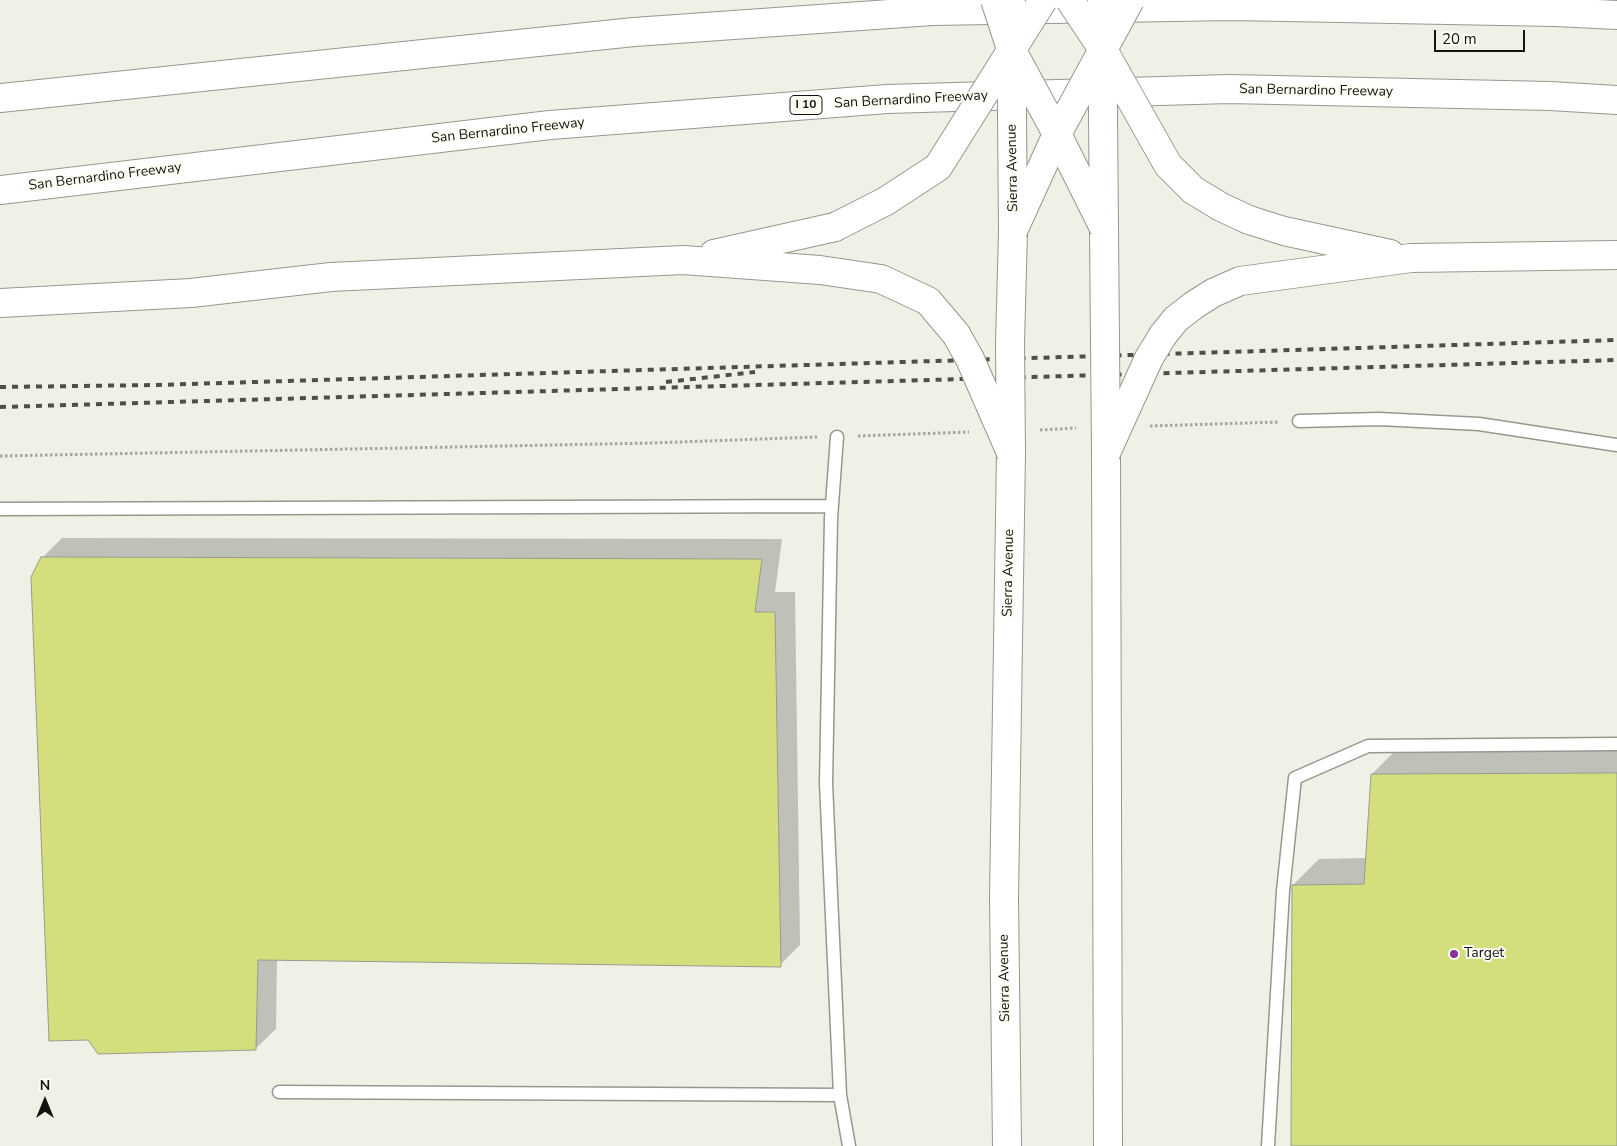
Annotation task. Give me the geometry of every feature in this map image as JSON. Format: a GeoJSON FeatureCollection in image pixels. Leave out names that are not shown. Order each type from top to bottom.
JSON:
{"type":"FeatureCollection","features":[{"type":"Feature","properties":{"kind":"main road"},"geometry":{"type":"LineString","coordinates":[[995,0],[1011,49],[1058,134],[1104,228]]}},
{"type":"Feature","properties":{"kind":"main road","name":"Sierra Avenue"},"geometry":{"type":"LineString","coordinates":[[1007,1146],[1004,898],[1013,231],[1011,0]]}},
{"type":"Feature","properties":{"kind":"main road"},"geometry":{"type":"LineString","coordinates":[[683,260],[835,227],[886,201],[938,167],[1043,0]]}},
{"type":"Feature","properties":{"kind":"main road"},"geometry":{"type":"LineString","coordinates":[[1070,0],[1102,48],[1168,165],[1193,190],[1221,207],[1249,220],[1284,231],[1411,258]]}},
{"type":"Feature","properties":{"kind":"main road"},"geometry":{"type":"LineString","coordinates":[[1102,0],[1106,453],[1108,1146]]}},
{"type":"Feature","properties":{"kind":"main road"},"geometry":{"type":"LineString","coordinates":[[1013,231],[1058,134],[1102,48],[1130,0]]}},
{"type":"Feature","properties":{"kind":"main road"},"geometry":{"type":"LineString","coordinates":[[0,98],[634,32],[932,10],[1232,6],[1555,12],[1617,15]]}},
{"type":"Feature","properties":{"kind":"main road","name":"San Bernardino Freeway"},"geometry":{"type":"LineString","coordinates":[[0,190],[550,125],[887,99],[1229,89],[1550,96],[1617,100]]}},
{"type":"Feature","properties":{"kind":"main road"},"geometry":{"type":"LineString","coordinates":[[1106,453],[1149,358],[1163,335],[1176,319],[1194,305],[1213,293],[1240,281],[1411,258],[1617,254]]}},
{"type":"Feature","properties":{"kind":"main road"},"geometry":{"type":"LineString","coordinates":[[0,303],[191,293],[331,276],[683,260],[829,271],[881,279],[928,301],[956,334],[970,359],[1011,453]]}},
{"type":"Feature","properties":{"kind":"lane"},"geometry":{"type":"LineString","coordinates":[[1299,421],[1379,419],[1479,424],[1617,445]]}},
{"type":"Feature","properties":{"kind":"lane"},"geometry":{"type":"LineString","coordinates":[[837,437],[832,506],[826,783],[840,1095],[850,1146]]}},
{"type":"Feature","properties":{"kind":"lane"},"geometry":{"type":"LineString","coordinates":[[0,509],[832,506]]}},
{"type":"Feature","properties":{"kind":"lane"},"geometry":{"type":"LineString","coordinates":[[1268,1146],[1283,892],[1295,778],[1368,746],[1617,744]]}},
{"type":"Feature","properties":{"kind":"lane"},"geometry":{"type":"LineString","coordinates":[[279,1092],[840,1095]]}},
{"type":"Feature","properties":{"kind":"path"},"geometry":{"type":"LineString","coordinates":[[1142,426],[1299,421]]}},
{"type":"Feature","properties":{"kind":"path"},"geometry":{"type":"LineString","coordinates":[[1034,430],[1083,428]]}},
{"type":"Feature","properties":{"kind":"path"},"geometry":{"type":"LineString","coordinates":[[0,456],[642,443],[975,432]]}},
{"type":"Feature","properties":{"kind":"building"},"geometry":{"type":"Polygon","coordinates":[[[41,557],[762,559],[755,612],[775,612],[781,967],[258,960],[256,1050],[98,1054],[88,1040],[49,1041],[31,577],[41,557]]]}},
{"type":"Feature","properties":{"kind":"building","name":"Target"},"geometry":{"type":"Polygon","coordinates":[[[1617,773],[1617,1146],[1291,1146],[1292,885],[1364,884],[1371,774],[1617,773]]]}},
{"type":"Feature","properties":{"kind":"railway"},"geometry":{"type":"LineString","coordinates":[[0,387],[157,385],[1617,340]]}},
{"type":"Feature","properties":{"kind":"railway"},"geometry":{"type":"LineString","coordinates":[[0,407],[1617,360]]}},
{"type":"Feature","properties":{"kind":"railway"},"geometry":{"type":"LineString","coordinates":[[666,382],[755,372]]}},
{"type":"Feature","properties":{"kind":"place","name":"Target"},"geometry":{"type":"Point","coordinates":[1454,954]}}]}
